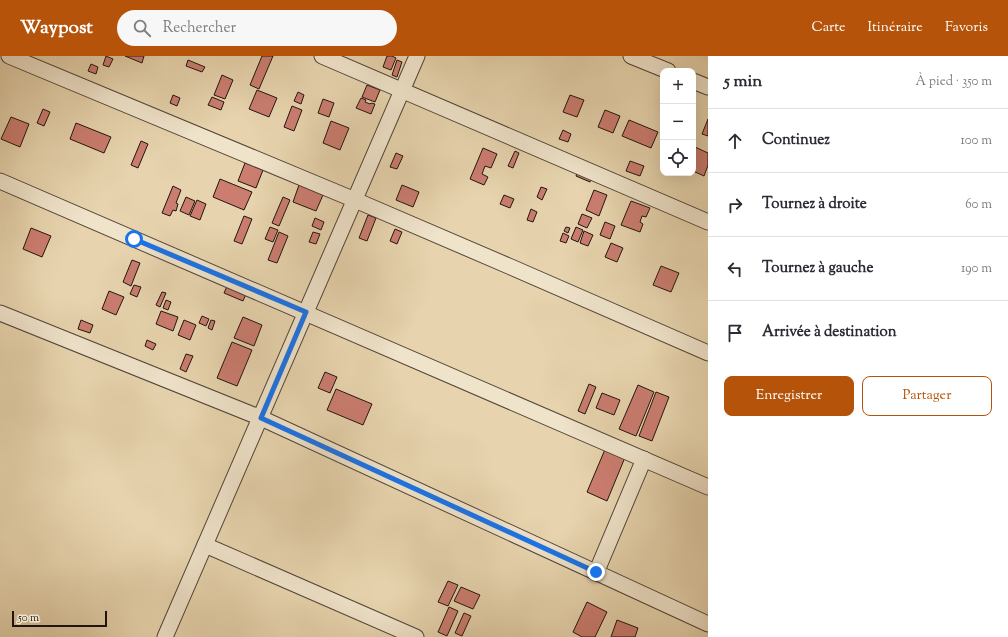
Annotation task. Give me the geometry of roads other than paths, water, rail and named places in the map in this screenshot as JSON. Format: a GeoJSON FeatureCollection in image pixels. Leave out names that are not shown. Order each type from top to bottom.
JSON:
{"type":"FeatureCollection","features":[{"type":"Feature","properties":{"kind":"street"},"geometry":{"type":"LineString","coordinates":[[9,56],[355,200],[708,353]]}},
{"type":"Feature","properties":{"kind":"street"},"geometry":{"type":"LineString","coordinates":[[322,56],[708,222]]}},
{"type":"Feature","properties":{"kind":"street"},"geometry":{"type":"LineString","coordinates":[[165,637],[417,56]]}},
{"type":"Feature","properties":{"kind":"street"},"geometry":{"type":"LineString","coordinates":[[631,56],[661,68]]}},
{"type":"Feature","properties":{"kind":"street"},"geometry":{"type":"LineString","coordinates":[[696,82],[708,87]]}},
{"type":"Feature","properties":{"kind":"street"},"geometry":{"type":"LineString","coordinates":[[0,181],[708,487]]}},
{"type":"Feature","properties":{"kind":"street"},"geometry":{"type":"LineString","coordinates":[[0,313],[261,418],[708,624]]}},
{"type":"Feature","properties":{"kind":"street"},"geometry":{"type":"LineString","coordinates":[[596,572],[644,459]]}},
{"type":"Feature","properties":{"kind":"street"},"geometry":{"type":"LineString","coordinates":[[206,545],[416,637]]}}]}
